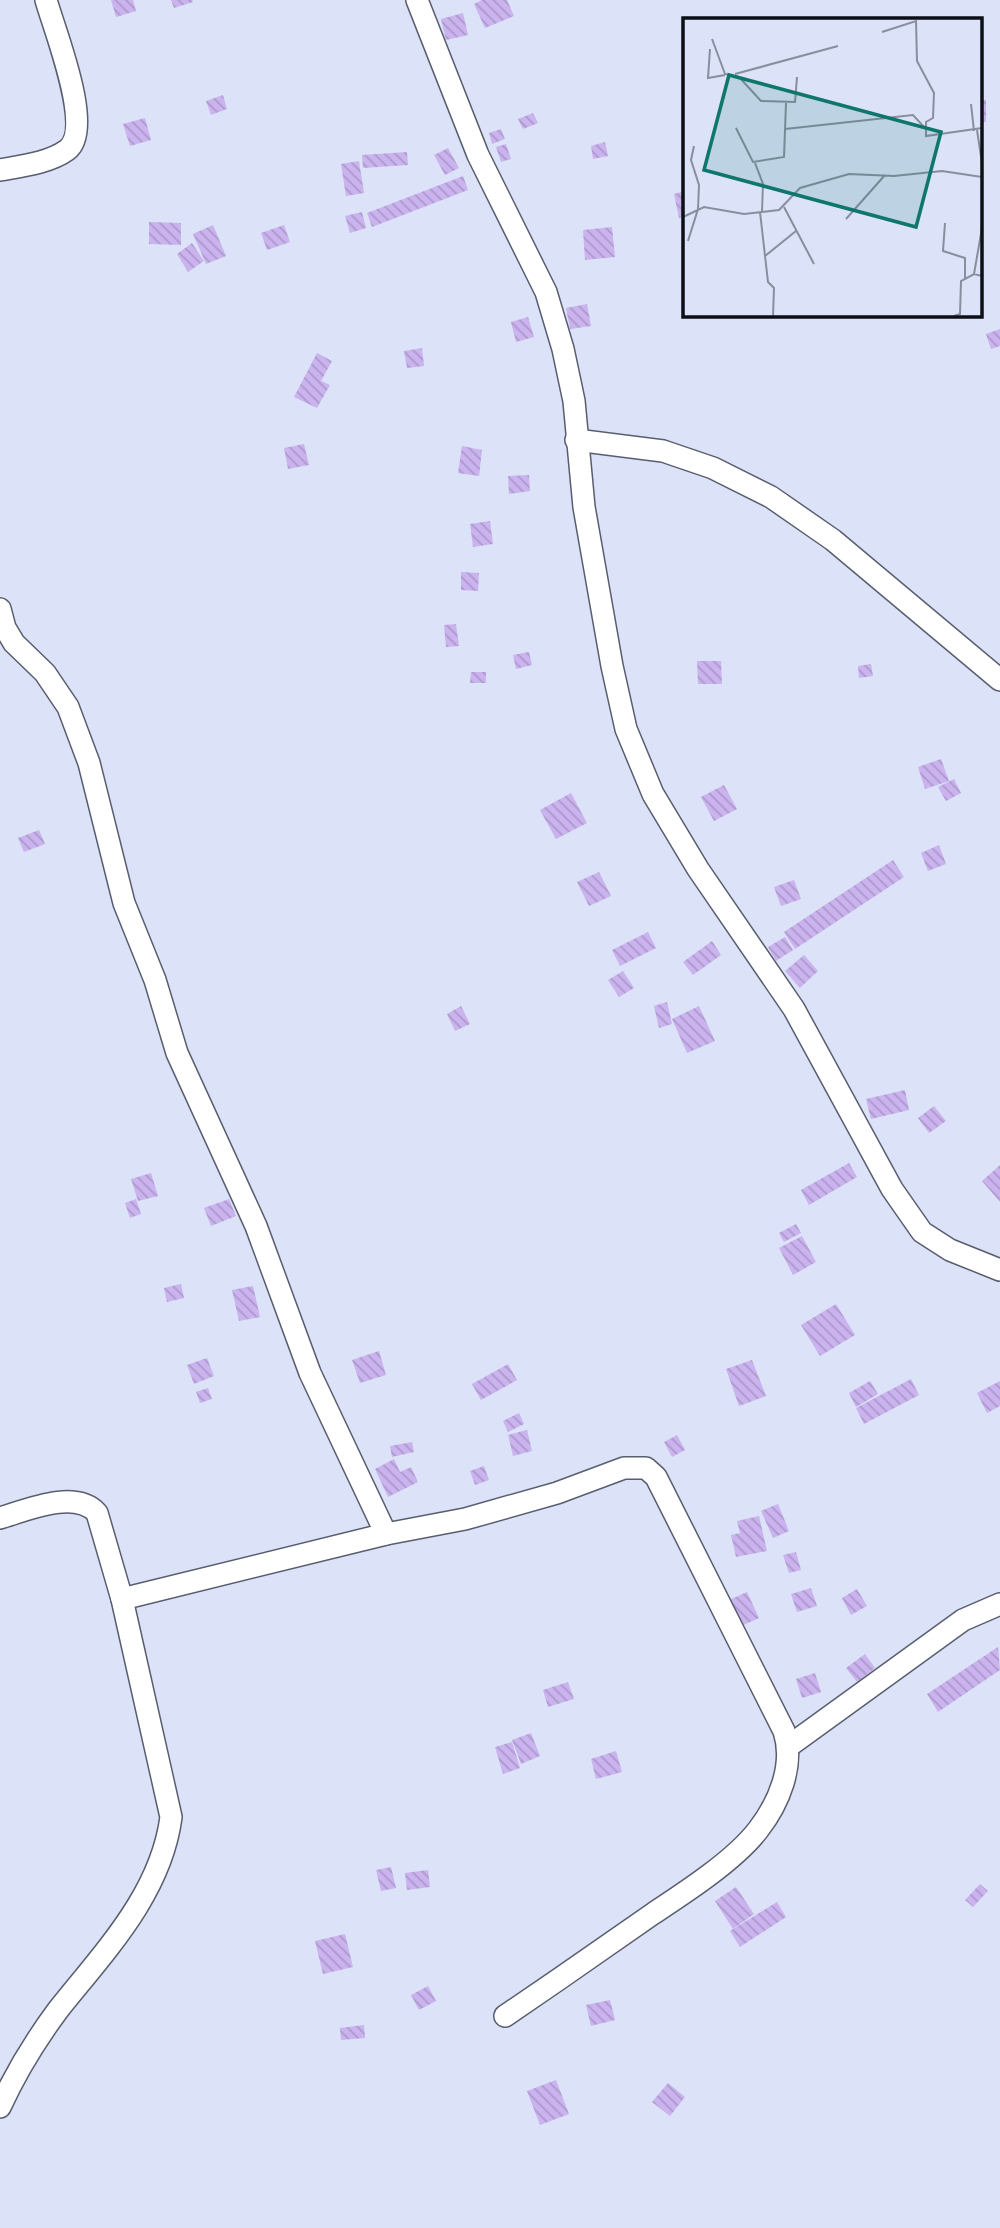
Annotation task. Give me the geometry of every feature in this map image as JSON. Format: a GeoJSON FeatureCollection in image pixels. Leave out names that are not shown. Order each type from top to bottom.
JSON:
{"type":"FeatureCollection","features":[{"type":"Feature","properties":{"kind":"street"},"geometry":{"type":"LineString","coordinates":[[3,172],[46,160],[69,149],[77,136],[74,94],[46,0]]}},
{"type":"Feature","properties":{"kind":"street"},"geometry":{"type":"LineString","coordinates":[[417,0],[478,155],[545,292],[563,349],[574,401],[584,507],[612,666],[626,729],[653,794],[698,869],[794,1009],[892,1189],[922,1232],[950,1250],[1000,1270]]}},
{"type":"Feature","properties":{"kind":"street"},"geometry":{"type":"LineString","coordinates":[[576,440],[663,451],[713,468],[771,497],[833,540],[894,594],[949,635],[990,675],[1000,680]]}},
{"type":"Feature","properties":{"kind":"street"},"geometry":{"type":"LineString","coordinates":[[0,609],[5,628],[14,643],[45,673],[68,707],[89,763],[124,904],[155,979],[177,1053],[256,1226],[310,1373],[386,1534]]}},
{"type":"Feature","properties":{"kind":"street"},"geometry":{"type":"LineString","coordinates":[[122,1599],[386,1534],[465,1519],[557,1493],[624,1468],[646,1468],[656,1477],[774,1709],[789,1746],[787,1766],[778,1796],[757,1831],[700,1882],[505,2016]]}},
{"type":"Feature","properties":{"kind":"street"},"geometry":{"type":"LineString","coordinates":[[0,1518],[65,1502],[91,1506],[102,1526],[122,1599],[171,1818],[167,1847],[119,1936],[57,2012],[25,2057],[0,2107]]}},
{"type":"Feature","properties":{"kind":"street"},"geometry":{"type":"LineString","coordinates":[[789,1746],[963,1620],[1000,1604]]}},
{"type":"Feature","properties":{"kind":"building"},"geometry":{"type":"Polygon","coordinates":[[[111,0],[133,0],[136,11],[116,17],[111,0]]]}},
{"type":"Feature","properties":{"kind":"building"},"geometry":{"type":"Polygon","coordinates":[[[171,0],[192,0],[193,2],[174,8],[171,0]]]}},
{"type":"Feature","properties":{"kind":"building"},"geometry":{"type":"Polygon","coordinates":[[[482,0],[507,0],[514,16],[485,28],[474,4],[482,0]]]}},
{"type":"Feature","properties":{"kind":"building"},"geometry":{"type":"Polygon","coordinates":[[[463,13],[468,35],[446,40],[441,19],[463,13]]]}},
{"type":"Feature","properties":{"kind":"building"},"geometry":{"type":"Polygon","coordinates":[[[223,95],[227,109],[211,115],[206,101],[223,95]]]}},
{"type":"Feature","properties":{"kind":"building"},"geometry":{"type":"Polygon","coordinates":[[[982,100],[986,100],[986,122],[982,122],[982,100]]]}},
{"type":"Feature","properties":{"kind":"building"},"geometry":{"type":"Polygon","coordinates":[[[533,113],[538,123],[523,129],[518,119],[533,113]]]}},
{"type":"Feature","properties":{"kind":"building"},"geometry":{"type":"Polygon","coordinates":[[[145,118],[151,140],[130,146],[123,124],[145,118]]]}},
{"type":"Feature","properties":{"kind":"building"},"geometry":{"type":"Polygon","coordinates":[[[501,129],[505,139],[492,144],[489,133],[501,129]]]}},
{"type":"Feature","properties":{"kind":"building"},"geometry":{"type":"Polygon","coordinates":[[[605,142],[608,156],[593,159],[591,146],[605,142]]]}},
{"type":"Feature","properties":{"kind":"building"},"geometry":{"type":"Polygon","coordinates":[[[506,144],[511,159],[501,162],[496,147],[506,144]]]}},
{"type":"Feature","properties":{"kind":"building"},"geometry":{"type":"Polygon","coordinates":[[[448,148],[459,168],[445,175],[434,155],[448,148]]]}},
{"type":"Feature","properties":{"kind":"building"},"geometry":{"type":"Polygon","coordinates":[[[407,152],[408,165],[363,168],[362,155],[407,152]]]}},
{"type":"Feature","properties":{"kind":"building"},"geometry":{"type":"Polygon","coordinates":[[[359,161],[364,193],[346,196],[341,164],[359,161]]]}},
{"type":"Feature","properties":{"kind":"building"},"geometry":{"type":"Polygon","coordinates":[[[463,176],[468,190],[372,227],[367,213],[463,176]]]}},
{"type":"Feature","properties":{"kind":"building"},"geometry":{"type":"Polygon","coordinates":[[[683,192],[683,217],[679,218],[674,194],[683,192]]]}},
{"type":"Feature","properties":{"kind":"building"},"geometry":{"type":"Polygon","coordinates":[[[362,212],[366,228],[350,233],[345,216],[362,212]]]}},
{"type":"Feature","properties":{"kind":"building"},"geometry":{"type":"Polygon","coordinates":[[[149,222],[181,223],[181,245],[149,244],[149,222]]]}},
{"type":"Feature","properties":{"kind":"building"},"geometry":{"type":"Polygon","coordinates":[[[213,225],[226,256],[206,264],[193,234],[213,225]]]}},
{"type":"Feature","properties":{"kind":"building"},"geometry":{"type":"Polygon","coordinates":[[[284,225],[290,242],[267,250],[261,233],[284,225]]]}},
{"type":"Feature","properties":{"kind":"building"},"geometry":{"type":"Polygon","coordinates":[[[612,227],[615,257],[585,260],[583,230],[612,227]]]}},
{"type":"Feature","properties":{"kind":"building"},"geometry":{"type":"Polygon","coordinates":[[[192,243],[204,261],[188,272],[177,254],[192,243]]]}},
{"type":"Feature","properties":{"kind":"building"},"geometry":{"type":"Polygon","coordinates":[[[587,304],[591,326],[570,329],[566,308],[587,304]]]}},
{"type":"Feature","properties":{"kind":"building"},"geometry":{"type":"Polygon","coordinates":[[[528,317],[534,337],[516,342],[511,322],[528,317]]]}},
{"type":"Feature","properties":{"kind":"building"},"geometry":{"type":"Polygon","coordinates":[[[1000,329],[1000,346],[991,349],[986,334],[1000,329]]]}},
{"type":"Feature","properties":{"kind":"building"},"geometry":{"type":"Polygon","coordinates":[[[422,348],[424,366],[407,368],[404,351],[422,348]]]}},
{"type":"Feature","properties":{"kind":"building"},"geometry":{"type":"Polygon","coordinates":[[[317,353],[332,361],[321,381],[330,385],[317,408],[294,397],[317,353]]]}},
{"type":"Feature","properties":{"kind":"building"},"geometry":{"type":"Polygon","coordinates":[[[304,444],[309,465],[288,469],[284,448],[304,444]]]}},
{"type":"Feature","properties":{"kind":"building"},"geometry":{"type":"Polygon","coordinates":[[[462,446],[482,450],[479,476],[458,473],[462,446]]]}},
{"type":"Feature","properties":{"kind":"building"},"geometry":{"type":"Polygon","coordinates":[[[529,475],[530,491],[509,494],[508,476],[529,475]]]}},
{"type":"Feature","properties":{"kind":"building"},"geometry":{"type":"Polygon","coordinates":[[[490,521],[493,544],[473,547],[470,524],[490,521]]]}},
{"type":"Feature","properties":{"kind":"building"},"geometry":{"type":"Polygon","coordinates":[[[461,572],[479,573],[478,591],[461,590],[461,572]]]}},
{"type":"Feature","properties":{"kind":"building"},"geometry":{"type":"Polygon","coordinates":[[[456,624],[459,646],[446,647],[444,625],[456,624]]]}},
{"type":"Feature","properties":{"kind":"building"},"geometry":{"type":"Polygon","coordinates":[[[529,652],[532,665],[516,669],[513,655],[529,652]]]}},
{"type":"Feature","properties":{"kind":"building"},"geometry":{"type":"Polygon","coordinates":[[[697,661],[721,661],[722,684],[698,684],[697,661]]]}},
{"type":"Feature","properties":{"kind":"building"},"geometry":{"type":"Polygon","coordinates":[[[871,664],[873,676],[859,678],[858,666],[871,664]]]}},
{"type":"Feature","properties":{"kind":"building"},"geometry":{"type":"Polygon","coordinates":[[[471,672],[486,672],[486,683],[470,683],[471,672]]]}},
{"type":"Feature","properties":{"kind":"building"},"geometry":{"type":"Polygon","coordinates":[[[941,759],[949,781],[925,789],[918,767],[941,759]]]}},
{"type":"Feature","properties":{"kind":"building"},"geometry":{"type":"Polygon","coordinates":[[[954,779],[961,793],[946,801],[938,787],[954,779]]]}},
{"type":"Feature","properties":{"kind":"building"},"geometry":{"type":"Polygon","coordinates":[[[724,785],[737,809],[714,821],[701,797],[724,785]]]}},
{"type":"Feature","properties":{"kind":"building"},"geometry":{"type":"Polygon","coordinates":[[[571,793],[587,823],[556,839],[540,810],[571,793]]]}},
{"type":"Feature","properties":{"kind":"building"},"geometry":{"type":"Polygon","coordinates":[[[39,830],[45,844],[24,852],[18,838],[39,830]]]}},
{"type":"Feature","properties":{"kind":"building"},"geometry":{"type":"Polygon","coordinates":[[[939,845],[946,864],[928,871],[921,853],[939,845]]]}},
{"type":"Feature","properties":{"kind":"building"},"geometry":{"type":"Polygon","coordinates":[[[893,860],[904,877],[795,949],[784,932],[893,860]]]}},
{"type":"Feature","properties":{"kind":"building"},"geometry":{"type":"Polygon","coordinates":[[[599,872],[611,896],[589,906],[577,882],[599,872]]]}},
{"type":"Feature","properties":{"kind":"building"},"geometry":{"type":"Polygon","coordinates":[[[794,880],[801,899],[781,906],[774,887],[794,880]]]}},
{"type":"Feature","properties":{"kind":"building"},"geometry":{"type":"Polygon","coordinates":[[[648,932],[656,948],[620,966],[612,950],[648,932]]]}},
{"type":"Feature","properties":{"kind":"building"},"geometry":{"type":"Polygon","coordinates":[[[785,937],[793,950],[776,961],[768,947],[785,937]]]}},
{"type":"Feature","properties":{"kind":"building"},"geometry":{"type":"Polygon","coordinates":[[[712,941],[721,955],[693,975],[683,962],[712,941]]]}},
{"type":"Feature","properties":{"kind":"building"},"geometry":{"type":"Polygon","coordinates":[[[804,955],[818,971],[800,988],[785,971],[804,955]]]}},
{"type":"Feature","properties":{"kind":"building"},"geometry":{"type":"Polygon","coordinates":[[[623,971],[634,988],[619,997],[608,980],[623,971]]]}},
{"type":"Feature","properties":{"kind":"building"},"geometry":{"type":"Polygon","coordinates":[[[667,1002],[672,1024],[659,1028],[654,1006],[667,1002]]]}},
{"type":"Feature","properties":{"kind":"building"},"geometry":{"type":"Polygon","coordinates":[[[461,1006],[470,1024],[455,1031],[447,1014],[461,1006]]]}},
{"type":"Feature","properties":{"kind":"building"},"geometry":{"type":"Polygon","coordinates":[[[699,1006],[715,1041],[687,1053],[672,1019],[699,1006]]]}},
{"type":"Feature","properties":{"kind":"building"},"geometry":{"type":"Polygon","coordinates":[[[905,1090],[909,1110],[871,1119],[866,1099],[905,1090]]]}},
{"type":"Feature","properties":{"kind":"building"},"geometry":{"type":"Polygon","coordinates":[[[934,1106],[946,1121],[929,1133],[918,1118],[934,1106]]]}},
{"type":"Feature","properties":{"kind":"building"},"geometry":{"type":"Polygon","coordinates":[[[849,1163],[857,1177],[809,1205],[801,1190],[849,1163]]]}},
{"type":"Feature","properties":{"kind":"building"},"geometry":{"type":"Polygon","coordinates":[[[1000,1165],[1000,1202],[982,1181],[1000,1165]]]}},
{"type":"Feature","properties":{"kind":"building"},"geometry":{"type":"Polygon","coordinates":[[[151,1173],[158,1196],[138,1201],[131,1179],[151,1173]]]}},
{"type":"Feature","properties":{"kind":"building"},"geometry":{"type":"Polygon","coordinates":[[[136,1199],[141,1214],[130,1218],[125,1203],[136,1199]]]}},
{"type":"Feature","properties":{"kind":"building"},"geometry":{"type":"Polygon","coordinates":[[[229,1199],[236,1216],[211,1226],[204,1208],[229,1199]]]}},
{"type":"Feature","properties":{"kind":"building"},"geometry":{"type":"Polygon","coordinates":[[[796,1224],[801,1233],[784,1242],[779,1233],[796,1224]]]}},
{"type":"Feature","properties":{"kind":"building"},"geometry":{"type":"Polygon","coordinates":[[[802,1236],[816,1262],[793,1275],[779,1248],[802,1236]]]}},
{"type":"Feature","properties":{"kind":"building"},"geometry":{"type":"Polygon","coordinates":[[[181,1284],[184,1298],[167,1302],[164,1288],[181,1284]]]}},
{"type":"Feature","properties":{"kind":"building"},"geometry":{"type":"Polygon","coordinates":[[[253,1286],[260,1317],[239,1321],[232,1290],[253,1286]]]}},
{"type":"Feature","properties":{"kind":"building"},"geometry":{"type":"Polygon","coordinates":[[[836,1304],[855,1335],[820,1356],[801,1325],[836,1304]]]}},
{"type":"Feature","properties":{"kind":"building"},"geometry":{"type":"Polygon","coordinates":[[[379,1351],[386,1375],[360,1383],[352,1360],[379,1351]]]}},
{"type":"Feature","properties":{"kind":"building"},"geometry":{"type":"Polygon","coordinates":[[[207,1358],[214,1376],[194,1384],[187,1365],[207,1358]]]}},
{"type":"Feature","properties":{"kind":"building"},"geometry":{"type":"Polygon","coordinates":[[[752,1360],[766,1396],[739,1406],[726,1369],[752,1360]]]}},
{"type":"Feature","properties":{"kind":"building"},"geometry":{"type":"Polygon","coordinates":[[[508,1364],[517,1380],[481,1400],[472,1384],[508,1364]]]}},
{"type":"Feature","properties":{"kind":"building"},"geometry":{"type":"Polygon","coordinates":[[[911,1379],[919,1395],[864,1424],[856,1408],[911,1379]]]}},
{"type":"Feature","properties":{"kind":"building"},"geometry":{"type":"Polygon","coordinates":[[[870,1381],[878,1394],[856,1407],[849,1393],[870,1381]]]}},
{"type":"Feature","properties":{"kind":"building"},"geometry":{"type":"Polygon","coordinates":[[[1000,1381],[1000,1406],[987,1413],[977,1393],[1000,1381]]]}},
{"type":"Feature","properties":{"kind":"building"},"geometry":{"type":"Polygon","coordinates":[[[208,1388],[212,1399],[200,1403],[196,1392],[208,1388]]]}},
{"type":"Feature","properties":{"kind":"building"},"geometry":{"type":"Polygon","coordinates":[[[519,1413],[524,1424],[508,1432],[503,1421],[519,1413]]]}},
{"type":"Feature","properties":{"kind":"building"},"geometry":{"type":"Polygon","coordinates":[[[527,1430],[532,1451],[513,1456],[508,1435],[527,1430]]]}},
{"type":"Feature","properties":{"kind":"building"},"geometry":{"type":"Polygon","coordinates":[[[677,1435],[685,1450],[672,1457],[664,1442],[677,1435]]]}},
{"type":"Feature","properties":{"kind":"building"},"geometry":{"type":"Polygon","coordinates":[[[412,1442],[414,1452],[392,1457],[390,1446],[412,1442]]]}},
{"type":"Feature","properties":{"kind":"building"},"geometry":{"type":"Polygon","coordinates":[[[394,1459],[400,1472],[411,1467],[418,1482],[388,1497],[375,1469],[394,1459]]]}},
{"type":"Feature","properties":{"kind":"building"},"geometry":{"type":"Polygon","coordinates":[[[484,1466],[489,1480],[475,1485],[470,1471],[484,1466]]]}},
{"type":"Feature","properties":{"kind":"building"},"geometry":{"type":"Polygon","coordinates":[[[778,1504],[789,1531],[773,1538],[761,1511],[778,1504]]]}},
{"type":"Feature","properties":{"kind":"building"},"geometry":{"type":"Polygon","coordinates":[[[759,1516],[767,1551],[736,1557],[731,1535],[740,1533],[737,1521],[759,1516]]]}},
{"type":"Feature","properties":{"kind":"building"},"geometry":{"type":"Polygon","coordinates":[[[796,1552],[801,1570],[789,1573],[783,1555],[796,1552]]]}},
{"type":"Feature","properties":{"kind":"building"},"geometry":{"type":"Polygon","coordinates":[[[811,1588],[817,1606],[797,1612],[791,1594],[811,1588]]]}},
{"type":"Feature","properties":{"kind":"building"},"geometry":{"type":"Polygon","coordinates":[[[857,1589],[867,1606],[851,1615],[842,1598],[857,1589]]]}},
{"type":"Feature","properties":{"kind":"building"},"geometry":{"type":"Polygon","coordinates":[[[747,1592],[759,1618],[741,1626],[729,1600],[747,1592]]]}},
{"type":"Feature","properties":{"kind":"building"},"geometry":{"type":"Polygon","coordinates":[[[998,1647],[1000,1670],[938,1712],[927,1694],[998,1647]]]}},
{"type":"Feature","properties":{"kind":"building"},"geometry":{"type":"Polygon","coordinates":[[[865,1654],[875,1668],[857,1682],[846,1668],[865,1654]]]}},
{"type":"Feature","properties":{"kind":"building"},"geometry":{"type":"Polygon","coordinates":[[[815,1673],[821,1692],[802,1698],[796,1679],[815,1673]]]}},
{"type":"Feature","properties":{"kind":"building"},"geometry":{"type":"Polygon","coordinates":[[[568,1682],[574,1699],[548,1707],[543,1690],[568,1682]]]}},
{"type":"Feature","properties":{"kind":"building"},"geometry":{"type":"Polygon","coordinates":[[[531,1733],[540,1756],[521,1764],[512,1740],[531,1733]]]}},
{"type":"Feature","properties":{"kind":"building"},"geometry":{"type":"Polygon","coordinates":[[[512,1742],[520,1768],[503,1774],[495,1747],[512,1742]]]}},
{"type":"Feature","properties":{"kind":"building"},"geometry":{"type":"Polygon","coordinates":[[[616,1751],[622,1772],[596,1779],[591,1759],[616,1751]]]}},
{"type":"Feature","properties":{"kind":"building"},"geometry":{"type":"Polygon","coordinates":[[[391,1867],[396,1888],[381,1891],[376,1870],[391,1867]]]}},
{"type":"Feature","properties":{"kind":"building"},"geometry":{"type":"Polygon","coordinates":[[[428,1870],[430,1887],[407,1890],[405,1873],[428,1870]]]}},
{"type":"Feature","properties":{"kind":"building"},"geometry":{"type":"Polygon","coordinates":[[[980,1884],[988,1891],[973,1907],[965,1900],[980,1884]]]}},
{"type":"Feature","properties":{"kind":"building"},"geometry":{"type":"Polygon","coordinates":[[[736,1887],[754,1914],[733,1929],[715,1901],[736,1887]]]}},
{"type":"Feature","properties":{"kind":"building"},"geometry":{"type":"Polygon","coordinates":[[[777,1902],[786,1917],[740,1947],[730,1931],[777,1902]]]}},
{"type":"Feature","properties":{"kind":"building"},"geometry":{"type":"Polygon","coordinates":[[[345,1934],[353,1967],[323,1974],[315,1941],[345,1934]]]}},
{"type":"Feature","properties":{"kind":"building"},"geometry":{"type":"Polygon","coordinates":[[[428,1986],[436,2001],[419,2010],[411,1995],[428,1986]]]}},
{"type":"Feature","properties":{"kind":"building"},"geometry":{"type":"Polygon","coordinates":[[[610,2000],[615,2020],[591,2026],[586,2005],[610,2000]]]}},
{"type":"Feature","properties":{"kind":"building"},"geometry":{"type":"Polygon","coordinates":[[[364,2025],[365,2038],[341,2040],[340,2028],[364,2025]]]}},
{"type":"Feature","properties":{"kind":"building"},"geometry":{"type":"Polygon","coordinates":[[[556,2080],[569,2114],[540,2125],[527,2091],[556,2080]]]}},
{"type":"Feature","properties":{"kind":"building"},"geometry":{"type":"Polygon","coordinates":[[[668,2083],[685,2097],[670,2116],[652,2102],[668,2083]]]}}]}
